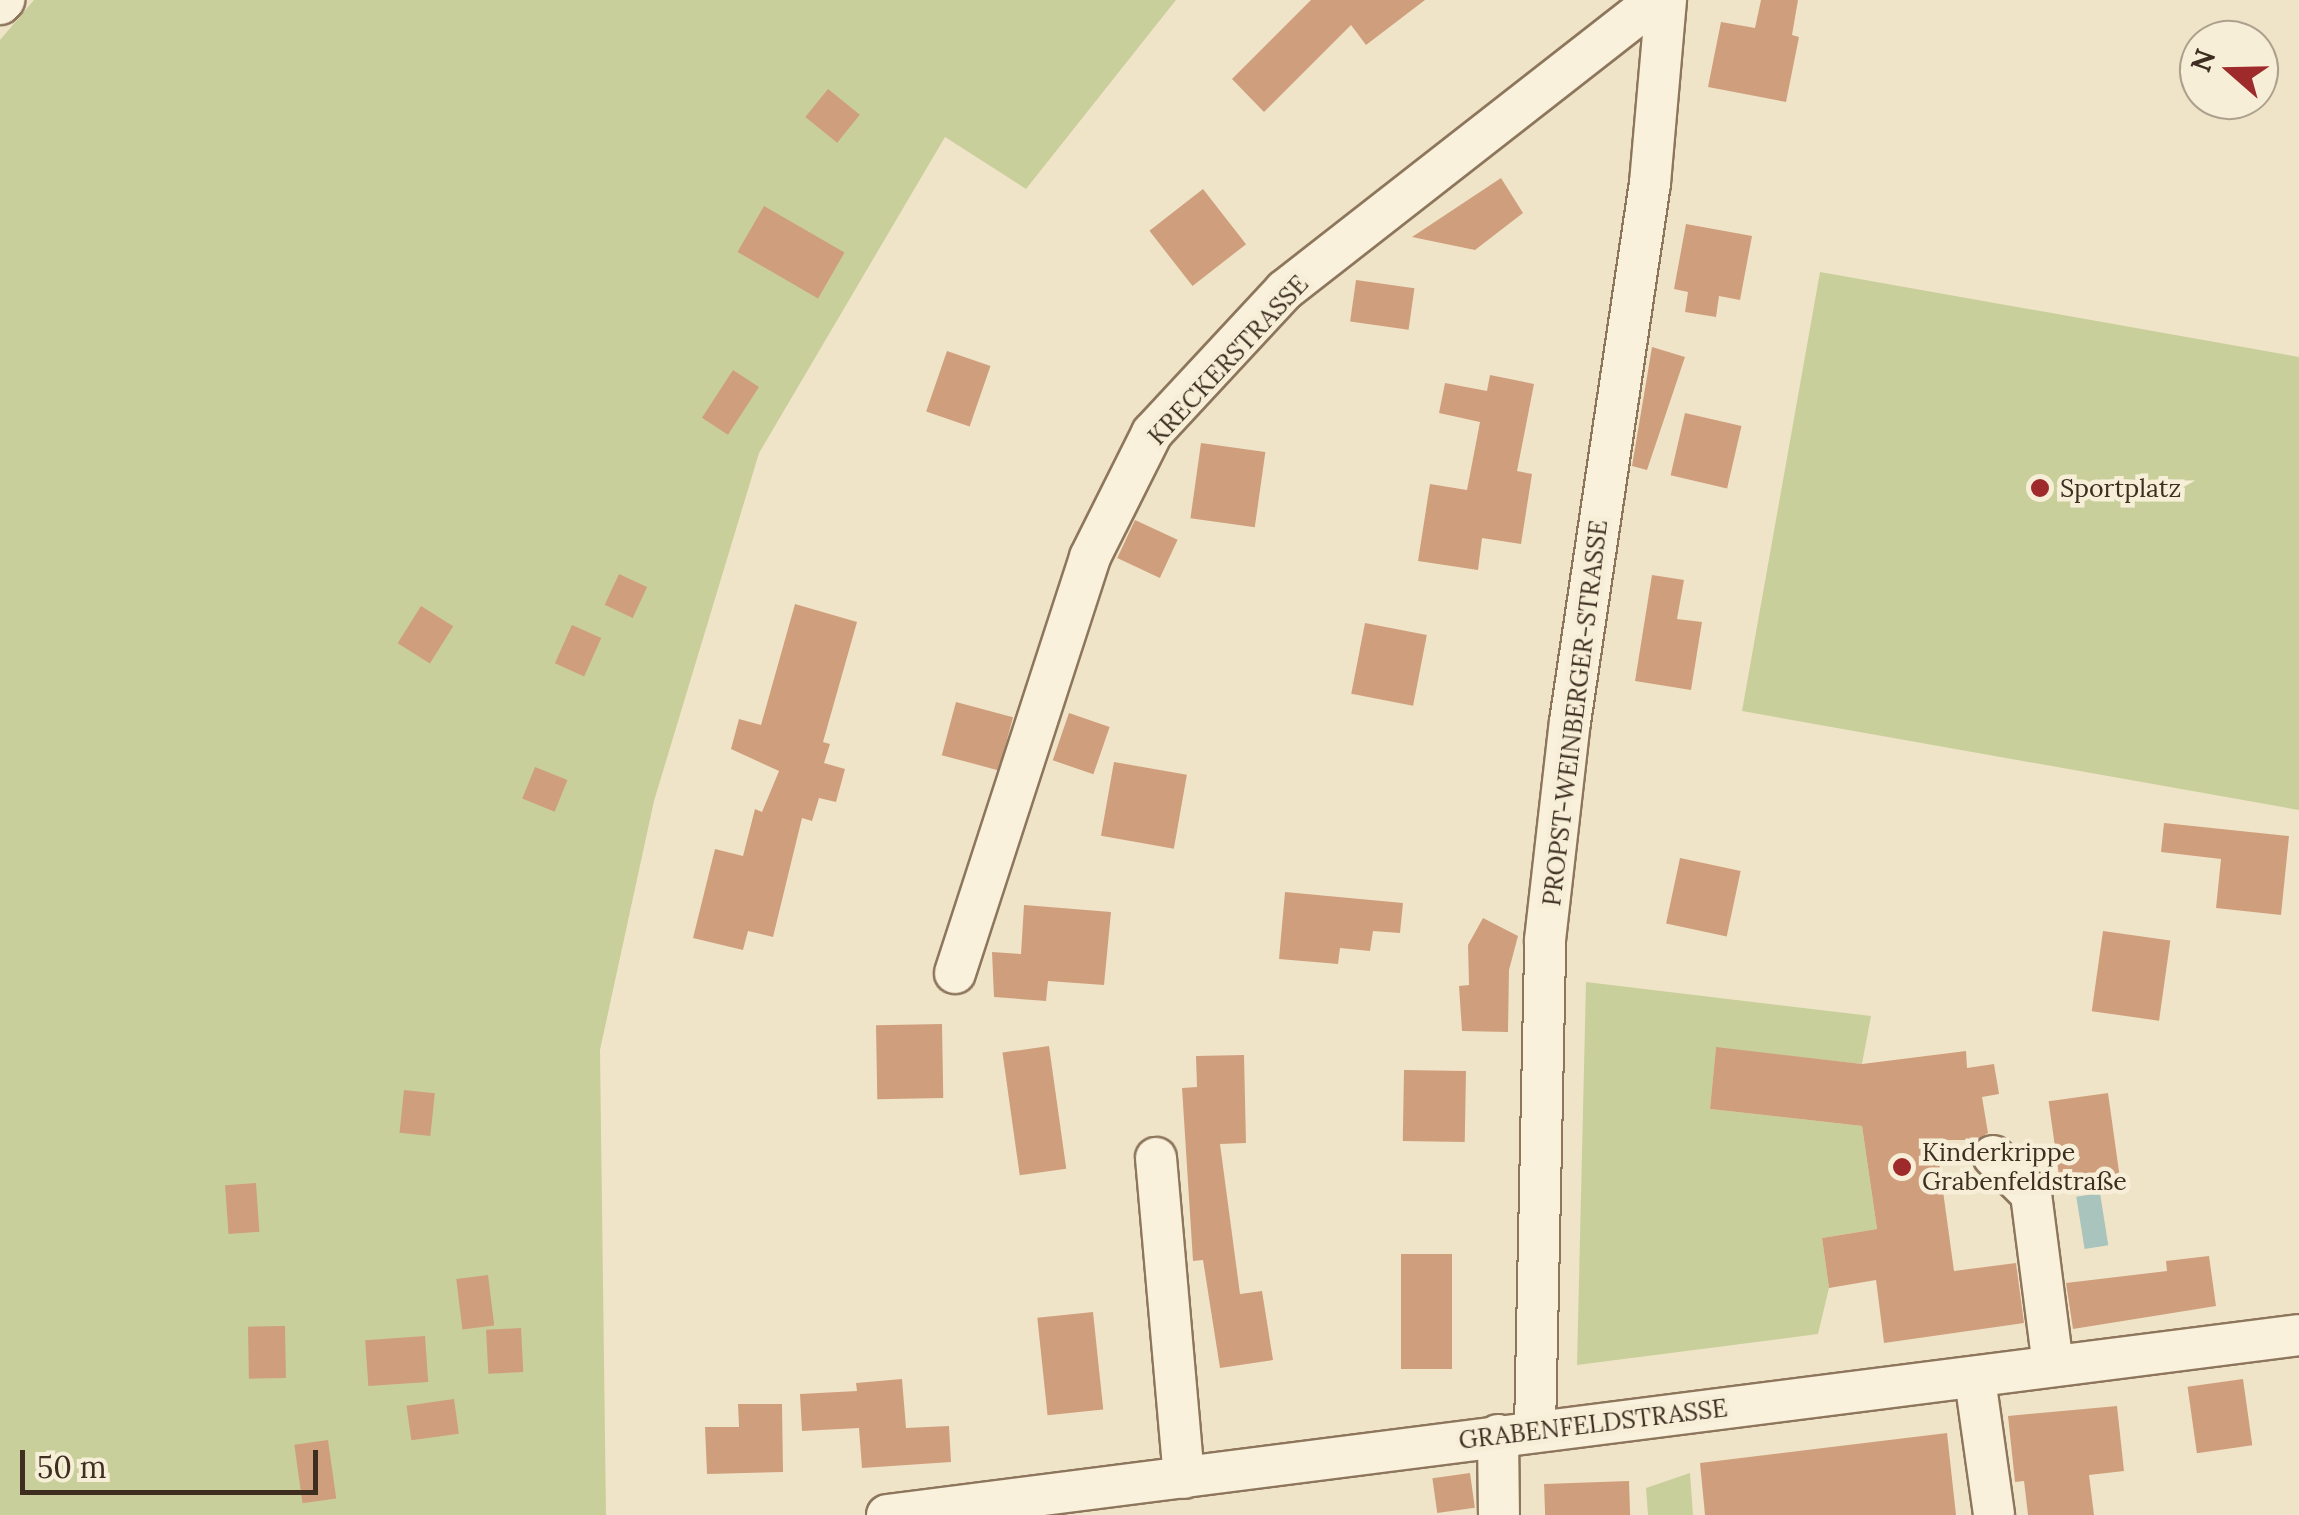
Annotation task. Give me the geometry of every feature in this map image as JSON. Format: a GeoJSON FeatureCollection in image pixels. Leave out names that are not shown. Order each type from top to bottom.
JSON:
{"type":"FeatureCollection","features":[{"type":"Feature","properties":{"kind":"street","name":"KRECKERSTRASSE"},"geometry":{"type":"LineString","coordinates":[[954,973],[1090,556],[1152,433],[1286,290],[1656,0]]}},
{"type":"Feature","properties":{"kind":"street","name":"PROPST-WEINBERGER-STRASSE"},"geometry":{"type":"LineString","coordinates":[[1498,1515],[1517,1432],[1546,940],[1570,722],[1650,184],[1666,0]]}},
{"type":"Feature","properties":{"kind":"street"},"geometry":{"type":"LineString","coordinates":[[1992,1156],[2031,1194],[2052,1365]]}},
{"type":"Feature","properties":{"kind":"street"},"geometry":{"type":"LineString","coordinates":[[1156,1158],[1184,1478]]}},
{"type":"Feature","properties":{"kind":"street","name":"GRABENFELDSTRASSE"},"geometry":{"type":"LineString","coordinates":[[887,1515],[1517,1432],[1974,1380],[2052,1365],[2299,1335]]}},
{"type":"Feature","properties":{"kind":"street"},"geometry":{"type":"LineString","coordinates":[[1974,1380],[1994,1515]]}},
{"type":"Feature","properties":{"kind":"green space"},"geometry":{"type":"Polygon","coordinates":[[[34,0],[1176,0],[1026,189],[945,137],[759,453],[654,801],[600,1050],[606,1515],[0,1515],[0,40],[34,0]]]}},
{"type":"Feature","properties":{"kind":"green space","name":"Sportplatz"},"geometry":{"type":"Polygon","coordinates":[[[1820,272],[2299,357],[2299,810],[1742,711],[1820,272]]]}},
{"type":"Feature","properties":{"kind":"green space"},"geometry":{"type":"Polygon","coordinates":[[[1586,982],[1871,1016],[1862,1064],[1716,1048],[1710,1109],[1862,1126],[1877,1229],[1822,1238],[1829,1288],[1818,1334],[1577,1365],[1586,982]]]}},
{"type":"Feature","properties":{"kind":"green space"},"geometry":{"type":"Polygon","coordinates":[[[1690,1473],[1693,1515],[1648,1515],[1646,1488],[1690,1473]]]}},
{"type":"Feature","properties":{"kind":"water"},"geometry":{"type":"Polygon","coordinates":[[[2100,1193],[2108,1245],[2085,1249],[2076,1197],[2100,1193]]]}},
{"type":"Feature","properties":{"kind":"building"},"geometry":{"type":"Polygon","coordinates":[[[1311,0],[1425,0],[1366,45],[1351,25],[1264,112],[1232,79],[1311,0]]]}},
{"type":"Feature","properties":{"kind":"building"},"geometry":{"type":"Polygon","coordinates":[[[1761,0],[1798,0],[1792,35],[1799,37],[1786,102],[1708,87],[1721,22],[1755,28],[1761,0]]]}},
{"type":"Feature","properties":{"kind":"building"},"geometry":{"type":"Polygon","coordinates":[[[828,89],[860,115],[837,143],[805,117],[828,89]]]}},
{"type":"Feature","properties":{"kind":"building"},"geometry":{"type":"Polygon","coordinates":[[[1501,178],[1523,213],[1475,250],[1412,237],[1501,178]]]}},
{"type":"Feature","properties":{"kind":"building"},"geometry":{"type":"Polygon","coordinates":[[[1203,189],[1246,244],[1193,286],[1149,231],[1203,189]]]}},
{"type":"Feature","properties":{"kind":"building"},"geometry":{"type":"Polygon","coordinates":[[[764,206],[845,252],[818,298],[738,252],[764,206]]]}},
{"type":"Feature","properties":{"kind":"building"},"geometry":{"type":"Polygon","coordinates":[[[1686,224],[1752,236],[1740,300],[1719,296],[1716,317],[1685,312],[1688,292],[1674,289],[1686,224]]]}},
{"type":"Feature","properties":{"kind":"building"},"geometry":{"type":"Polygon","coordinates":[[[1356,280],[1414,288],[1409,330],[1350,322],[1356,280]]]}},
{"type":"Feature","properties":{"kind":"building"},"geometry":{"type":"Polygon","coordinates":[[[1652,347],[1685,357],[1647,470],[1632,466],[1652,347]]]}},
{"type":"Feature","properties":{"kind":"building"},"geometry":{"type":"Polygon","coordinates":[[[947,351],[990,366],[970,426],[926,412],[947,351]]]}},
{"type":"Feature","properties":{"kind":"building"},"geometry":{"type":"Polygon","coordinates":[[[733,370],[759,387],[728,435],[702,418],[733,370]]]}},
{"type":"Feature","properties":{"kind":"building"},"geometry":{"type":"Polygon","coordinates":[[[1490,375],[1534,384],[1517,471],[1532,474],[1521,544],[1482,538],[1478,570],[1418,561],[1430,484],[1467,490],[1480,422],[1439,413],[1445,383],[1487,391],[1490,375]]]}},
{"type":"Feature","properties":{"kind":"building"},"geometry":{"type":"Polygon","coordinates":[[[1685,413],[1742,426],[1727,488],[1671,475],[1685,413]]]}},
{"type":"Feature","properties":{"kind":"building"},"geometry":{"type":"Polygon","coordinates":[[[1201,443],[1265,452],[1255,527],[1190,518],[1201,443]]]}},
{"type":"Feature","properties":{"kind":"building"},"geometry":{"type":"Polygon","coordinates":[[[1135,520],[1178,540],[1160,578],[1117,558],[1135,520]]]}},
{"type":"Feature","properties":{"kind":"building"},"geometry":{"type":"Polygon","coordinates":[[[619,574],[647,587],[633,618],[605,605],[619,574]]]}},
{"type":"Feature","properties":{"kind":"building"},"geometry":{"type":"Polygon","coordinates":[[[1652,575],[1684,580],[1677,619],[1702,622],[1691,690],[1635,681],[1652,575]]]}},
{"type":"Feature","properties":{"kind":"building"},"geometry":{"type":"Polygon","coordinates":[[[795,604],[857,622],[823,742],[830,744],[824,763],[845,769],[836,802],[819,798],[812,821],[802,818],[773,937],[748,931],[743,950],[693,938],[715,849],[743,856],[755,809],[762,812],[779,771],[731,749],[739,719],[761,725],[795,604]]]}},
{"type":"Feature","properties":{"kind":"building"},"geometry":{"type":"Polygon","coordinates":[[[421,606],[453,626],[430,663],[398,643],[421,606]]]}},
{"type":"Feature","properties":{"kind":"building"},"geometry":{"type":"Polygon","coordinates":[[[1365,623],[1427,635],[1413,706],[1351,694],[1365,623]]]}},
{"type":"Feature","properties":{"kind":"building"},"geometry":{"type":"Polygon","coordinates":[[[572,625],[601,638],[584,676],[555,663],[572,625]]]}},
{"type":"Feature","properties":{"kind":"building"},"geometry":{"type":"Polygon","coordinates":[[[956,702],[1013,717],[999,770],[942,755],[956,702]]]}},
{"type":"Feature","properties":{"kind":"building"},"geometry":{"type":"Polygon","coordinates":[[[1069,713],[1110,727],[1093,774],[1053,760],[1069,713]]]}},
{"type":"Feature","properties":{"kind":"building"},"geometry":{"type":"Polygon","coordinates":[[[1114,762],[1187,775],[1174,849],[1101,836],[1114,762]]]}},
{"type":"Feature","properties":{"kind":"building"},"geometry":{"type":"Polygon","coordinates":[[[535,767],[567,780],[555,812],[522,799],[535,767]]]}},
{"type":"Feature","properties":{"kind":"building"},"geometry":{"type":"Polygon","coordinates":[[[2164,823],[2289,836],[2281,915],[2216,908],[2221,859],[2161,852],[2164,823]]]}},
{"type":"Feature","properties":{"kind":"building"},"geometry":{"type":"Polygon","coordinates":[[[1680,858],[1741,871],[1727,936],[1666,924],[1680,858]]]}},
{"type":"Feature","properties":{"kind":"building"},"geometry":{"type":"Polygon","coordinates":[[[1285,892],[1403,903],[1400,933],[1373,931],[1370,951],[1340,948],[1338,964],[1279,959],[1285,892]]]}},
{"type":"Feature","properties":{"kind":"building"},"geometry":{"type":"Polygon","coordinates":[[[1024,905],[1111,912],[1104,985],[1048,981],[1046,1001],[994,997],[992,952],[1021,954],[1024,905]]]}},
{"type":"Feature","properties":{"kind":"building"},"geometry":{"type":"Polygon","coordinates":[[[1483,918],[1518,936],[1509,970],[1508,1032],[1462,1031],[1459,986],[1469,985],[1468,945],[1483,918]]]}},
{"type":"Feature","properties":{"kind":"building"},"geometry":{"type":"Polygon","coordinates":[[[2103,931],[2170,940],[2159,1021],[2092,1011],[2103,931]]]}},
{"type":"Feature","properties":{"kind":"building"},"geometry":{"type":"Polygon","coordinates":[[[942,1024],[943,1098],[877,1099],[876,1025],[942,1024]]]}},
{"type":"Feature","properties":{"kind":"building"},"geometry":{"type":"Polygon","coordinates":[[[1049,1046],[1066,1169],[1020,1175],[1002,1053],[1049,1046]]]}},
{"type":"Feature","properties":{"kind":"building"},"geometry":{"type":"Polygon","coordinates":[[[1716,1047],[1862,1064],[1966,1051],[1967,1068],[1994,1064],[1999,1094],[1982,1097],[1988,1133],[1976,1140],[1936,1140],[1954,1271],[2016,1263],[2024,1323],[1884,1343],[1876,1280],[1829,1288],[1822,1238],[1877,1229],[1862,1126],[1710,1109],[1716,1047]]]}},
{"type":"Feature","properties":{"kind":"building"},"geometry":{"type":"Polygon","coordinates":[[[1244,1055],[1246,1143],[1220,1144],[1240,1294],[1262,1291],[1273,1360],[1220,1368],[1203,1260],[1193,1261],[1182,1088],[1197,1087],[1196,1056],[1244,1055]]]}},
{"type":"Feature","properties":{"kind":"building"},"geometry":{"type":"Polygon","coordinates":[[[1404,1070],[1466,1071],[1465,1142],[1403,1141],[1404,1070]]]}},
{"type":"Feature","properties":{"kind":"building"},"geometry":{"type":"Polygon","coordinates":[[[404,1090],[435,1093],[430,1136],[400,1133],[404,1090]]]}},
{"type":"Feature","properties":{"kind":"building"},"geometry":{"type":"Polygon","coordinates":[[[2108,1093],[2120,1181],[2061,1189],[2049,1101],[2108,1093]]]}},
{"type":"Feature","properties":{"kind":"building"},"geometry":{"type":"Polygon","coordinates":[[[256,1183],[259,1232],[228,1234],[225,1185],[256,1183]]]}},
{"type":"Feature","properties":{"kind":"building"},"geometry":{"type":"Polygon","coordinates":[[[1401,1254],[1452,1254],[1452,1369],[1401,1369],[1401,1254]]]}},
{"type":"Feature","properties":{"kind":"building"},"geometry":{"type":"Polygon","coordinates":[[[2209,1256],[2216,1306],[2073,1329],[2066,1283],[2167,1271],[2166,1261],[2209,1256]]]}},
{"type":"Feature","properties":{"kind":"building"},"geometry":{"type":"Polygon","coordinates":[[[488,1275],[494,1326],[462,1330],[456,1279],[488,1275]]]}},
{"type":"Feature","properties":{"kind":"building"},"geometry":{"type":"Polygon","coordinates":[[[1093,1312],[1103,1409],[1048,1415],[1037,1318],[1093,1312]]]}},
{"type":"Feature","properties":{"kind":"building"},"geometry":{"type":"Polygon","coordinates":[[[285,1326],[286,1378],[249,1379],[248,1327],[285,1326]]]}},
{"type":"Feature","properties":{"kind":"building"},"geometry":{"type":"Polygon","coordinates":[[[521,1328],[523,1372],[488,1374],[486,1330],[521,1328]]]}},
{"type":"Feature","properties":{"kind":"building"},"geometry":{"type":"Polygon","coordinates":[[[425,1336],[428,1382],[368,1386],[365,1340],[425,1336]]]}},
{"type":"Feature","properties":{"kind":"building"},"geometry":{"type":"Polygon","coordinates":[[[902,1379],[906,1428],[949,1426],[951,1462],[862,1468],[859,1428],[802,1431],[800,1394],[857,1391],[856,1383],[902,1379]]]}},
{"type":"Feature","properties":{"kind":"building"},"geometry":{"type":"Polygon","coordinates":[[[2243,1379],[2252,1445],[2197,1453],[2188,1387],[2243,1379]]]}},
{"type":"Feature","properties":{"kind":"building"},"geometry":{"type":"Polygon","coordinates":[[[454,1399],[459,1434],[411,1440],[406,1406],[454,1399]]]}},
{"type":"Feature","properties":{"kind":"building"},"geometry":{"type":"Polygon","coordinates":[[[738,1404],[782,1404],[783,1472],[707,1474],[705,1427],[739,1427],[738,1404]]]}},
{"type":"Feature","properties":{"kind":"building"},"geometry":{"type":"Polygon","coordinates":[[[2117,1406],[2124,1471],[2089,1475],[2094,1515],[2028,1515],[2024,1481],[2015,1482],[2008,1416],[2117,1406]]]}},
{"type":"Feature","properties":{"kind":"building"},"geometry":{"type":"Polygon","coordinates":[[[1947,1433],[1956,1515],[1705,1515],[1700,1463],[1947,1433]]]}},
{"type":"Feature","properties":{"kind":"building"},"geometry":{"type":"Polygon","coordinates":[[[328,1440],[336,1498],[303,1503],[294,1445],[328,1440]]]}},
{"type":"Feature","properties":{"kind":"building"},"geometry":{"type":"Polygon","coordinates":[[[1470,1473],[1475,1508],[1437,1513],[1432,1478],[1470,1473]]]}},
{"type":"Feature","properties":{"kind":"building"},"geometry":{"type":"Polygon","coordinates":[[[1629,1481],[1630,1515],[1545,1515],[1544,1484],[1629,1481]]]}},
{"type":"Feature","properties":{"kind":"place","name":"Sportplatz"},"geometry":{"type":"Point","coordinates":[2040,488]}},
{"type":"Feature","properties":{"kind":"place","name":"Kinderkrippe Grabenfeldstraße"},"geometry":{"type":"Point","coordinates":[1902,1167]}}]}
